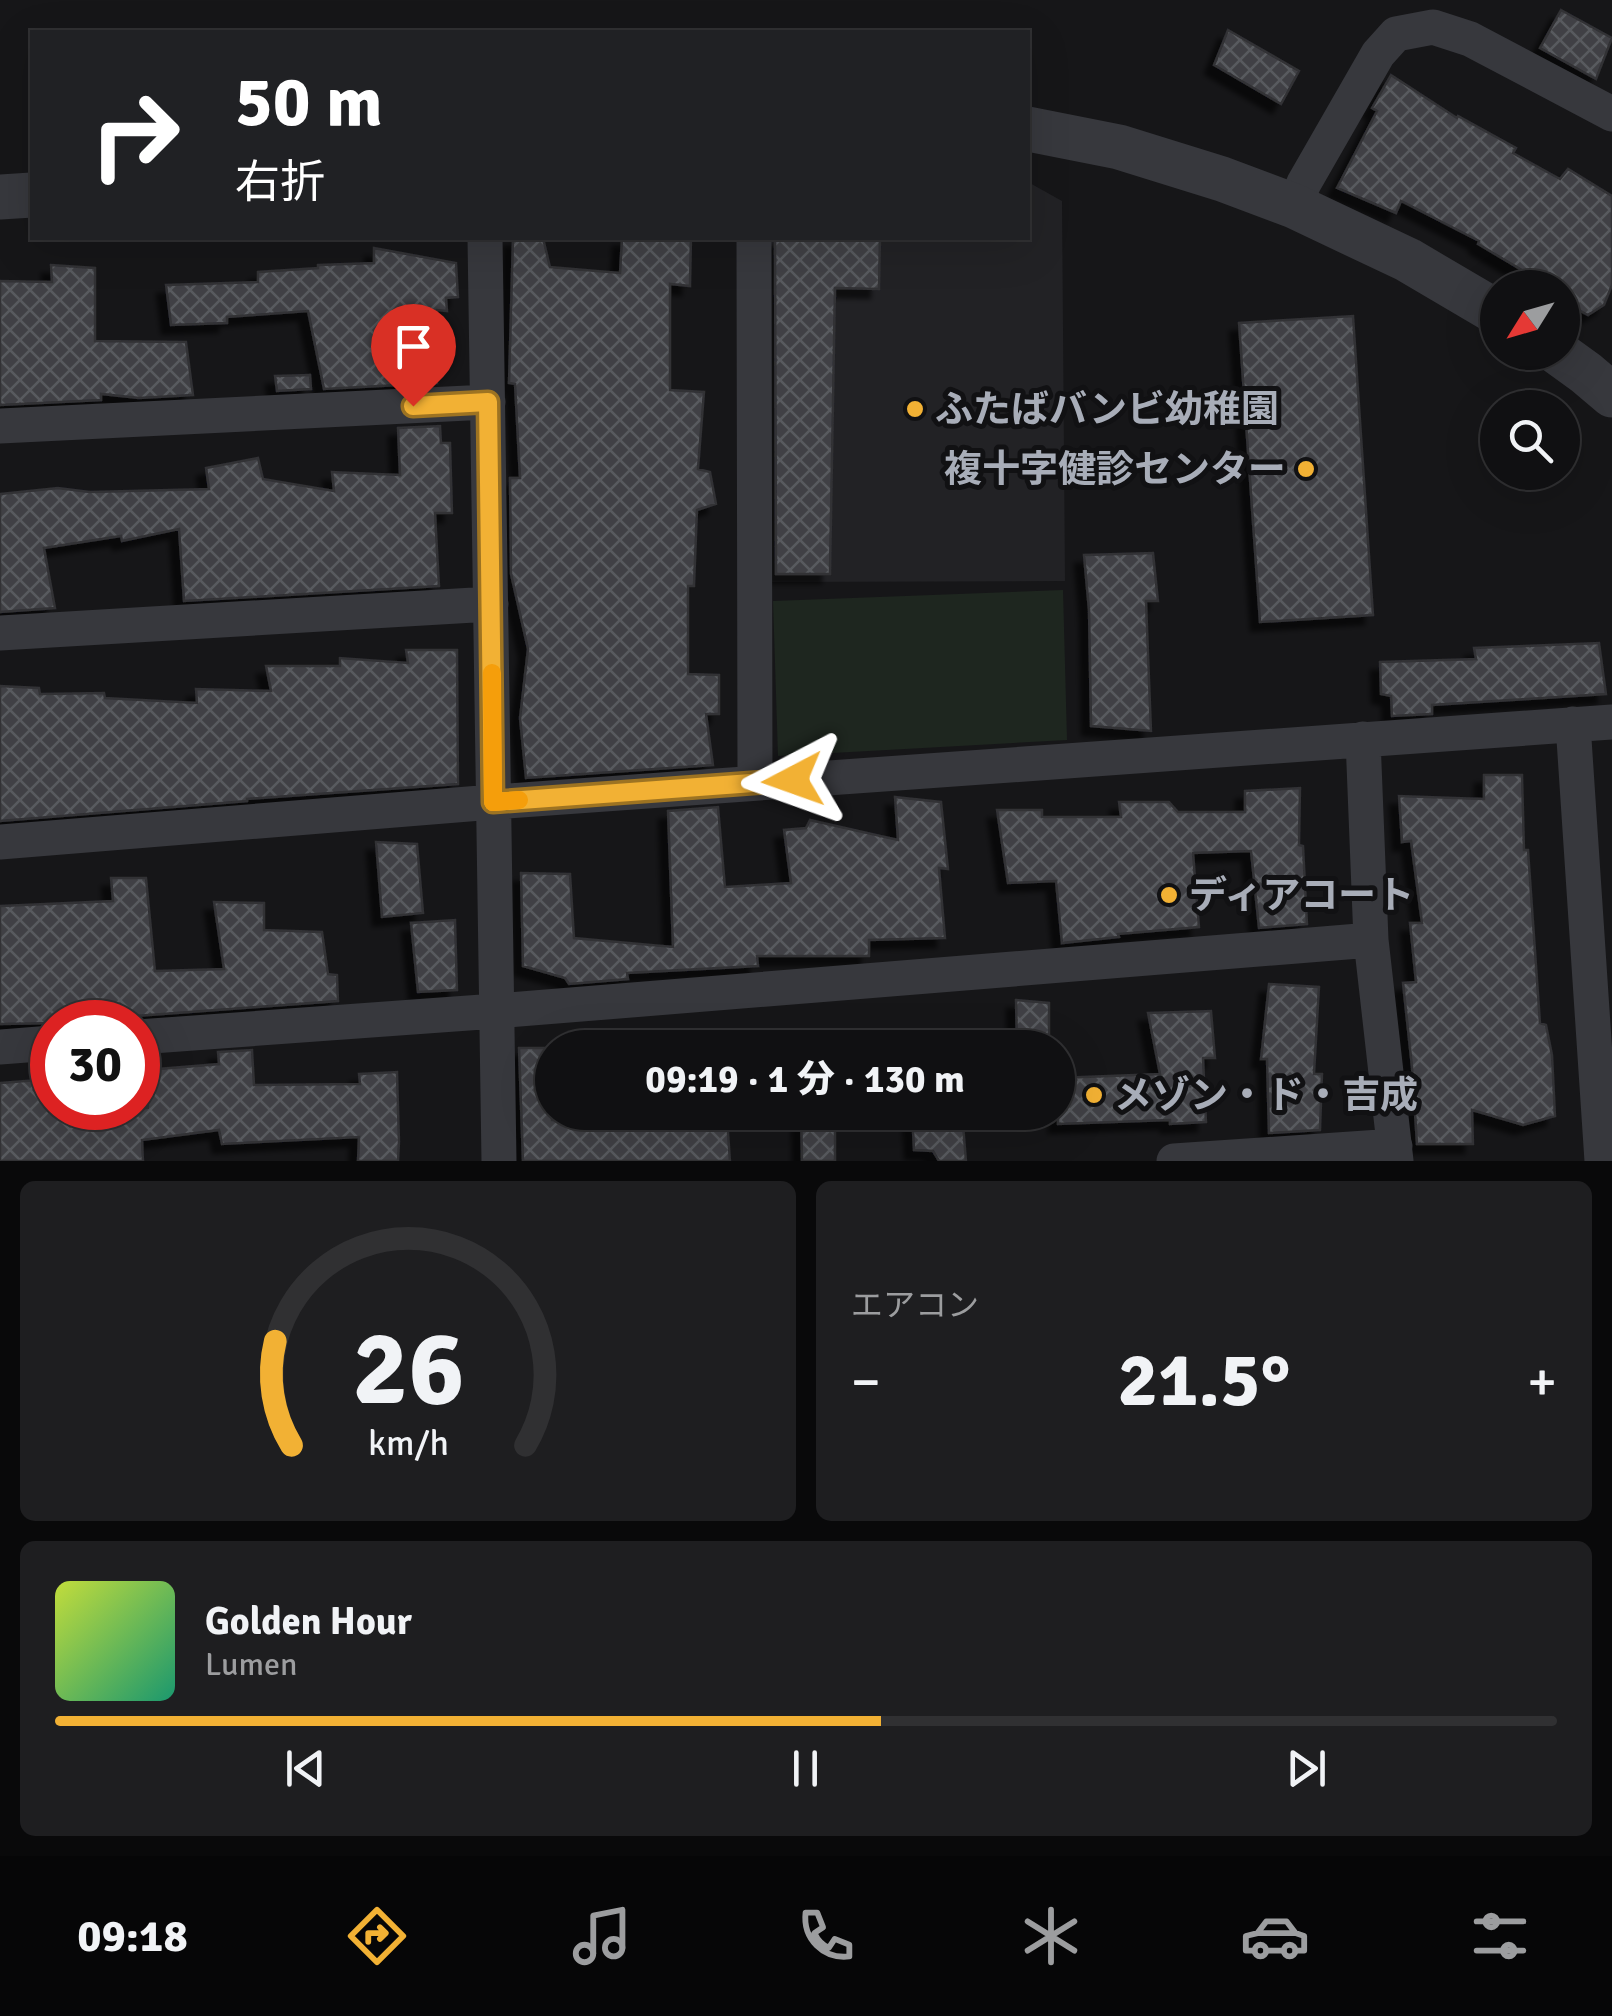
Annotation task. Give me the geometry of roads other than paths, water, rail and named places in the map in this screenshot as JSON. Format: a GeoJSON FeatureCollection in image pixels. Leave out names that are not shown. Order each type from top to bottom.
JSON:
{"type":"FeatureCollection","features":[{"type":"Feature","properties":{"kind":"street"},"geometry":{"type":"LineString","coordinates":[[1294,206],[1378,54],[1396,34],[1432,27],[1470,39],[1612,114]]}},
{"type":"Feature","properties":{"kind":"street"},"geometry":{"type":"LineString","coordinates":[[1030,128],[1119,147],[1222,178],[1294,206],[1408,260],[1480,302]]}},
{"type":"Feature","properties":{"kind":"street"},"geometry":{"type":"LineString","coordinates":[[0,196],[30,194]]}},
{"type":"Feature","properties":{"kind":"street"},"geometry":{"type":"LineString","coordinates":[[485,240],[499,1161]]}},
{"type":"Feature","properties":{"kind":"street"},"geometry":{"type":"LineString","coordinates":[[754,240],[755,783]]}},
{"type":"Feature","properties":{"kind":"street"},"geometry":{"type":"LineString","coordinates":[[1580,368],[1612,395]]}},
{"type":"Feature","properties":{"kind":"street"},"geometry":{"type":"LineString","coordinates":[[0,426],[488,402]]}},
{"type":"Feature","properties":{"kind":"street"},"geometry":{"type":"LineString","coordinates":[[0,633],[490,604]]}},
{"type":"Feature","properties":{"kind":"street"},"geometry":{"type":"LineString","coordinates":[[0,842],[493,802],[1612,722]]}},
{"type":"Feature","properties":{"kind":"street"},"geometry":{"type":"LineString","coordinates":[[1573,724],[1602,1161]]}},
{"type":"Feature","properties":{"kind":"street"},"geometry":{"type":"LineString","coordinates":[[1174,1161],[1395,1153],[1371,940],[1363,740]]}},
{"type":"Feature","properties":{"kind":"street"},"geometry":{"type":"LineString","coordinates":[[160,1035],[1371,940]]}},
{"type":"Feature","properties":{"kind":"street"},"geometry":{"type":"LineString","coordinates":[[0,1047],[30,1045]]}},
{"type":"Feature","properties":{"kind":"place","name":"ふたばバンビ幼稚園"},"geometry":{"type":"Point","coordinates":[915,409]}},
{"type":"Feature","properties":{"kind":"place","name":"複十字健診センター"},"geometry":{"type":"Point","coordinates":[1306,469]}},
{"type":"Feature","properties":{"kind":"place","name":"ディアコート"},"geometry":{"type":"Point","coordinates":[1169,895]}},
{"type":"Feature","properties":{"kind":"place","name":"メゾン・ド・吉成"},"geometry":{"type":"Point","coordinates":[1094,1095]}}]}
